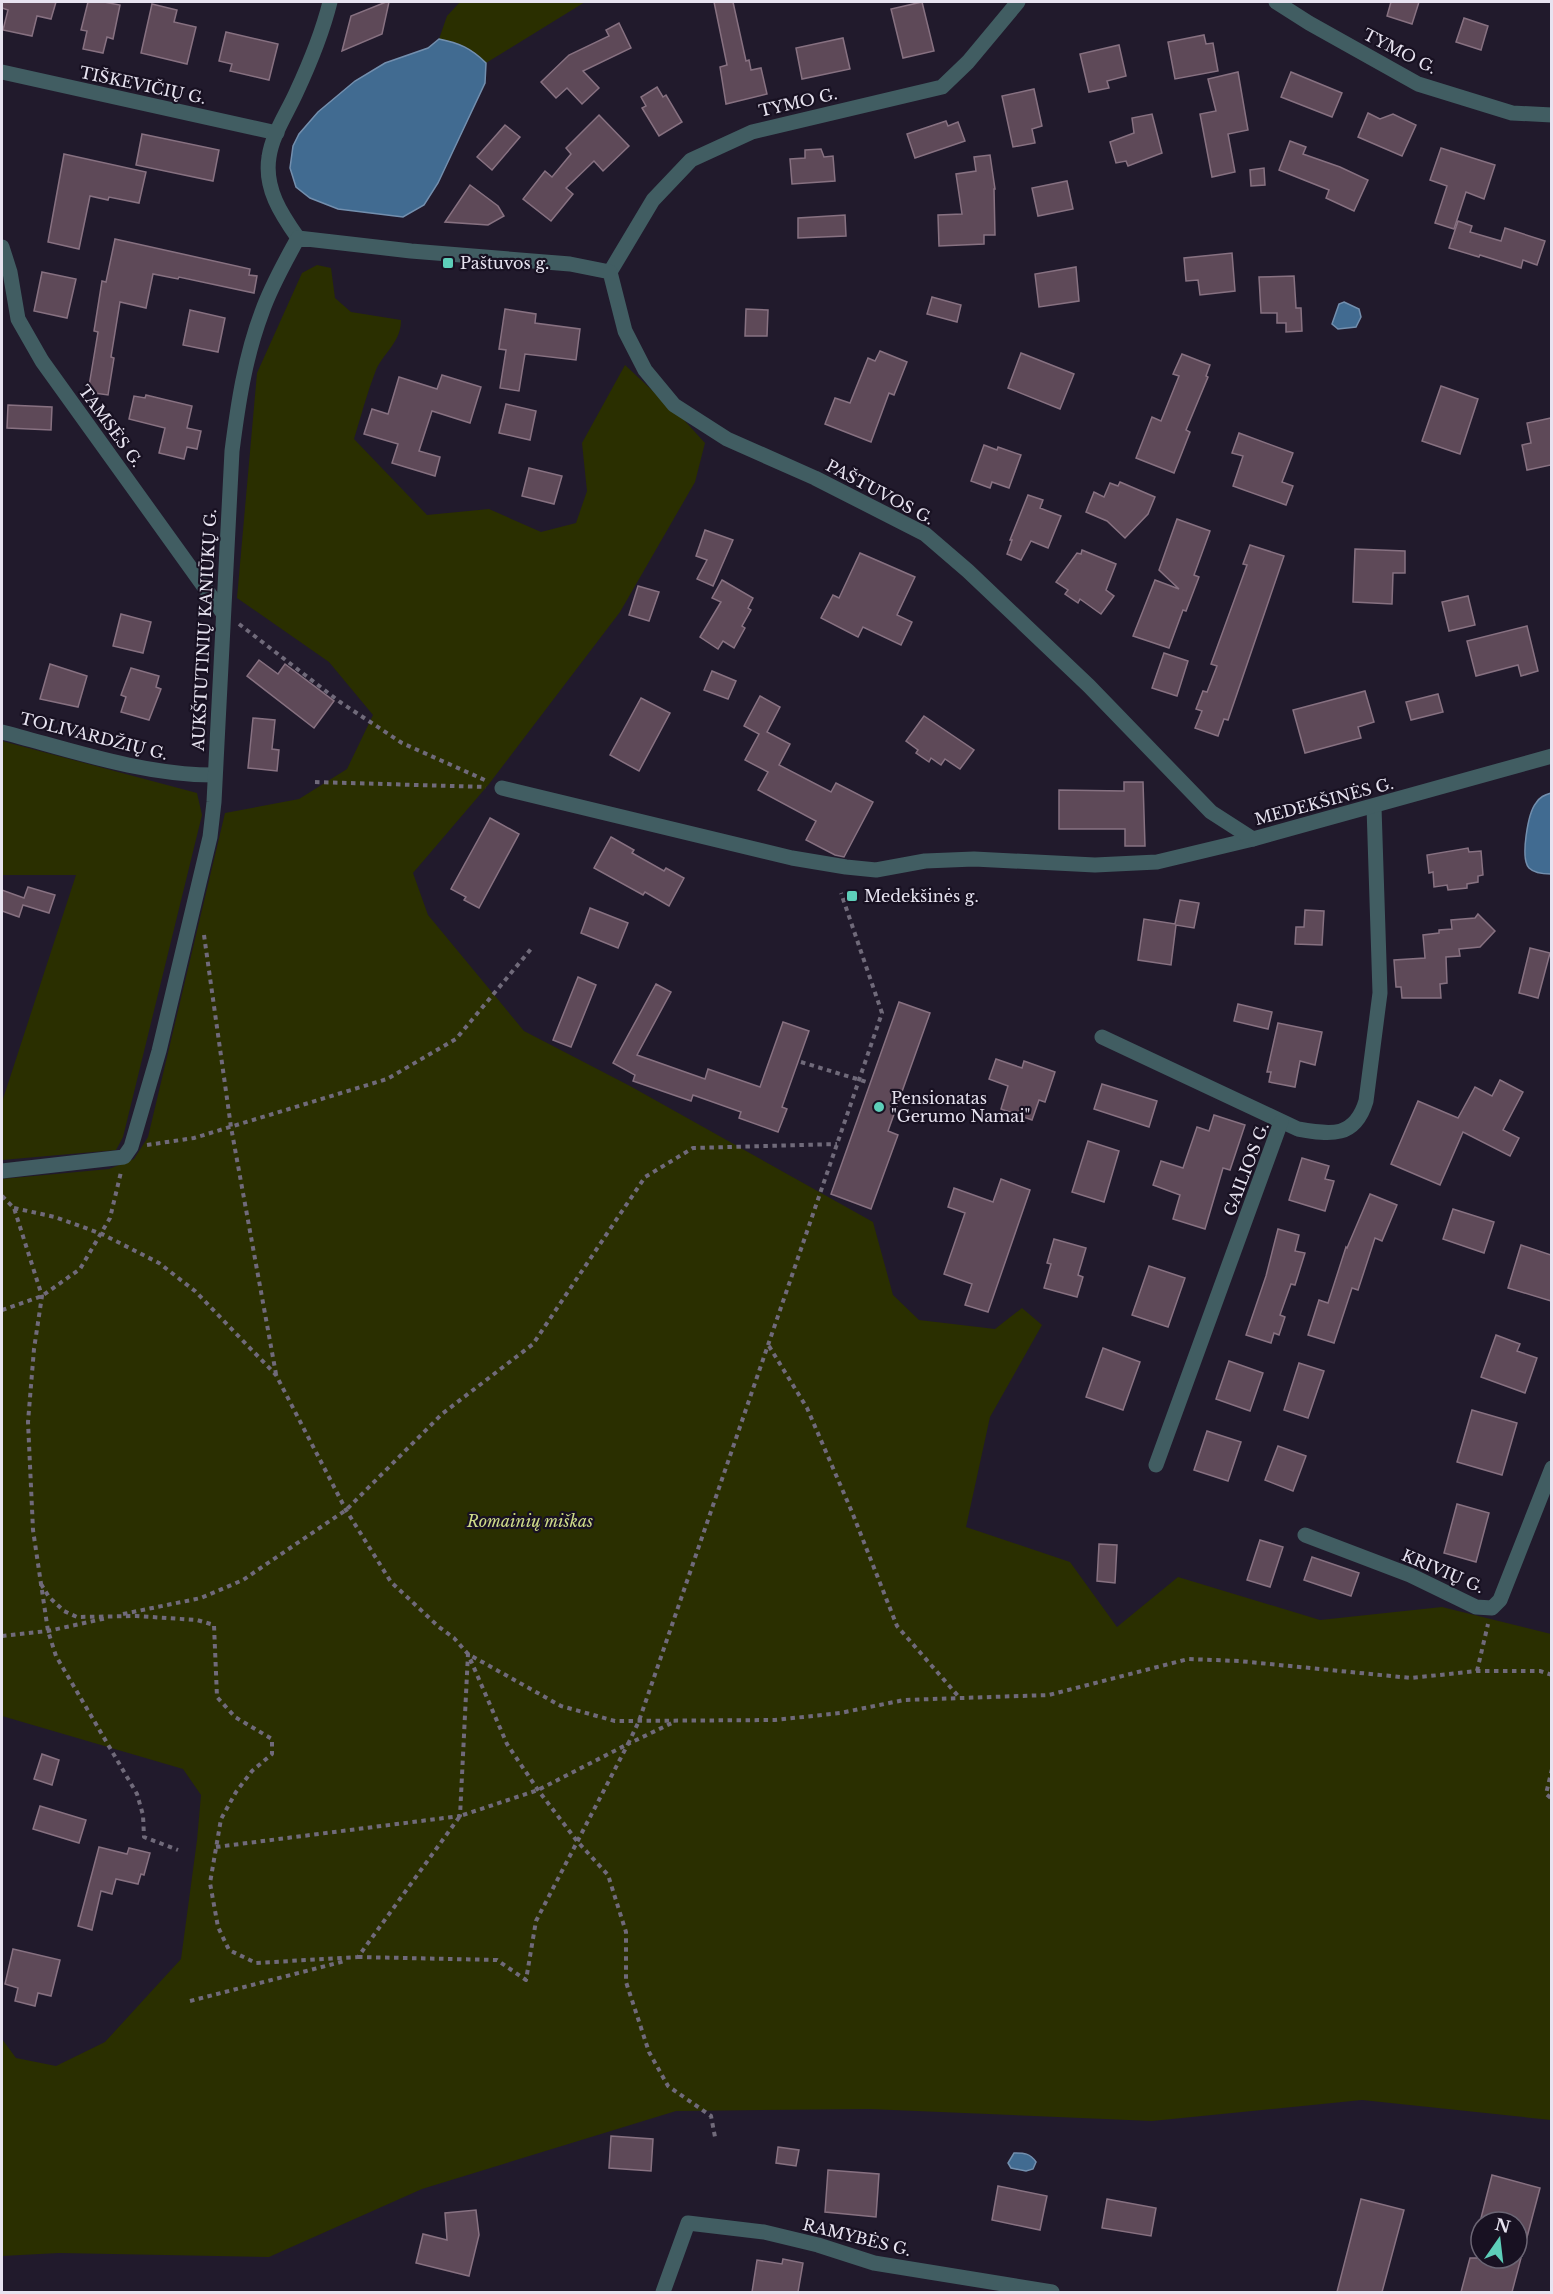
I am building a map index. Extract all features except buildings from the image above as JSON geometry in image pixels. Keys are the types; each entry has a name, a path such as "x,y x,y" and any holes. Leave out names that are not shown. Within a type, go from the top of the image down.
{"street":[{"path":"330,2 314,56 268,157 271,192 282,216 298,238 411,251 570,264 610,272"},
{"name":"TYMO G.","path":"610,272 653,200 691,160 752,132 942,87 968,62 1018,2"},
{"name":"TYMO G.","path":"1276,2 1418,84 1512,113 1551,115"},
{"name":"TIŠKEVIČIŲ G.","path":"2,72 277,133"},
{"name":"AUKŠTUTINIŲ KANIŪKŲ G.","path":"128,1152 159,1051 210,837 214,802 232,451 239,395 262,311 298,238"},
{"name":"TAMSĖS G.","path":"2,247 10,272 18,319 42,361 223,612"},
{"name":"PAŠTUVOS G.","path":"610,272 625,331 645,370 675,405 728,439 816,478 925,534 968,571 1089,686 1211,812 1253,839"},
{"name":"TOLIVARDŽIŲ G.","path":"2,732 150,770 185,775 214,775"},
{"name":"MEDEKŠINĖS G.","path":"502,788 792,858 846,867 876,870 925,861 974,859 1095,865 1157,862 1374,807 1551,756"},
{"name":"GAILIOS G.","path":"1156,1465 1281,1122 1298,1129 1333,1133 1348,1128 1362,1116 1380,993 1374,807"},
{"path":"1102,1037 1281,1122"},
{"path":"2,1171 128,1152"},
{"name":"KRIVIŲ G.","path":"1305,1535 1410,1575 1476,1607 1492,1608 1500,1600 1551,1468"},
{"name":"RAMYBĖS G.","path":"663,2292 688,2223 764,2232 818,2245 874,2263 1052,2292"}],"path":[{"path":"223,612 340,702 402,744 502,788"},
{"path":"315,782 502,788"},
{"path":"41,1584 49,1597 64,1611 77,1617 118,1615 198,1620 214,1625 217,1697 235,1717 272,1739 272,1754 252,1771 236,1792 221,1819 210,1883 218,1927 229,1950 256,1963 358,1957 497,1960 526,1980 536,1921 639,1721 882,1013 841,893"},
{"path":"203,926 231,1127 276,1375"},
{"path":"2,1310 42,1296 80,1269 110,1218 128,1152 194,1138 387,1079 456,1039 531,949"},
{"path":"801,1062 870,1083"},
{"path":"2,1636 48,1631 201,1598 243,1580 346,1510 442,1414 533,1344 645,1177 693,1148 837,1144"},
{"path":"2,1196 14,1208 42,1296 34,1349 28,1422 33,1530 48,1631 56,1656 137,1794 143,1815 144,1837 178,1850"},
{"path":"14,1208 55,1217 102,1234 159,1263 195,1291 276,1375 346,1510 391,1582 454,1638 468,1654 507,1744 577,1841 608,1875 626,1932 626,1982 649,2052 668,2086 711,2116 715,2137"},
{"path":"768,1346 807,1408 852,1512 897,1626 960,1698"},
{"path":"1477,1671 1492,1608"},
{"path":"468,1654 561,1706 615,1721 775,1720 840,1713 904,1700 1049,1695 1188,1659 1239,1661 1411,1678 1477,1671 1540,1671 1551,1675"},
{"path":"190,2001 358,1957 460,1816 468,1654"},
{"path":"216,1848 460,1816 538,1790 678,1721"},
{"path":"1551,1769 1546,1794 1551,1799"}],"green space":[{"path":"460,2 585,2 486,63 464,47 439,39 447,16"},
{"name":"Romainių miškas","path":"317,265 331,268 335,298 351,312 401,320 395,340 376,370 354,439 427,515 489,509 541,532 576,523 587,491 582,443 625,365 684,420 705,443 695,482 620,612 489,784 413,873 428,915 524,1031 630,1086 873,1222 893,1295 919,1320 995,1329 1022,1308 1042,1325 990,1417 966,1527 1070,1562 1117,1627 1178,1577 1320,1620 1442,1607 1551,1634 1551,2120 1362,2100 1152,2121 869,2109 676,2111 422,2189 269,2257 59,2253 2,2256 2,2039 16,2058 56,2066 105,2042 181,1959 201,1795 183,1769 2,1716 2,1179 109,1169 134,1159 148,1137 225,813 299,799 347,769 373,715 329,662 237,598 257,373 302,273"},
{"path":"2,741 197,793 202,815 123,1137 116,1150 2,1160 2,1102 76,875 2,875"}],"water":[{"path":"439,39 464,47 486,63 485,83 438,183 424,205 403,217 338,209 310,198 296,187 290,168 293,146 299,134 318,112 355,81 385,63 428,48"},
{"path":"1344,302 1359,309 1361,317 1356,327 1338,329 1332,324 1339,304"},
{"path":"1551,793 1551,874 1536,872 1529,868 1526,863 1525,846 1533,808 1544,795"},
{"path":"1014,2153 1029,2155 1036,2162 1033,2169 1026,2171 1011,2168 1008,2163"}],"place":[{"name":"Paštuvos g.","path":"448,263"},
{"name":"Medekšinės g.","path":"852,896"},
{"name":"Pensionatas \"Gerumo Namai\"","path":"879,1107"}]}
